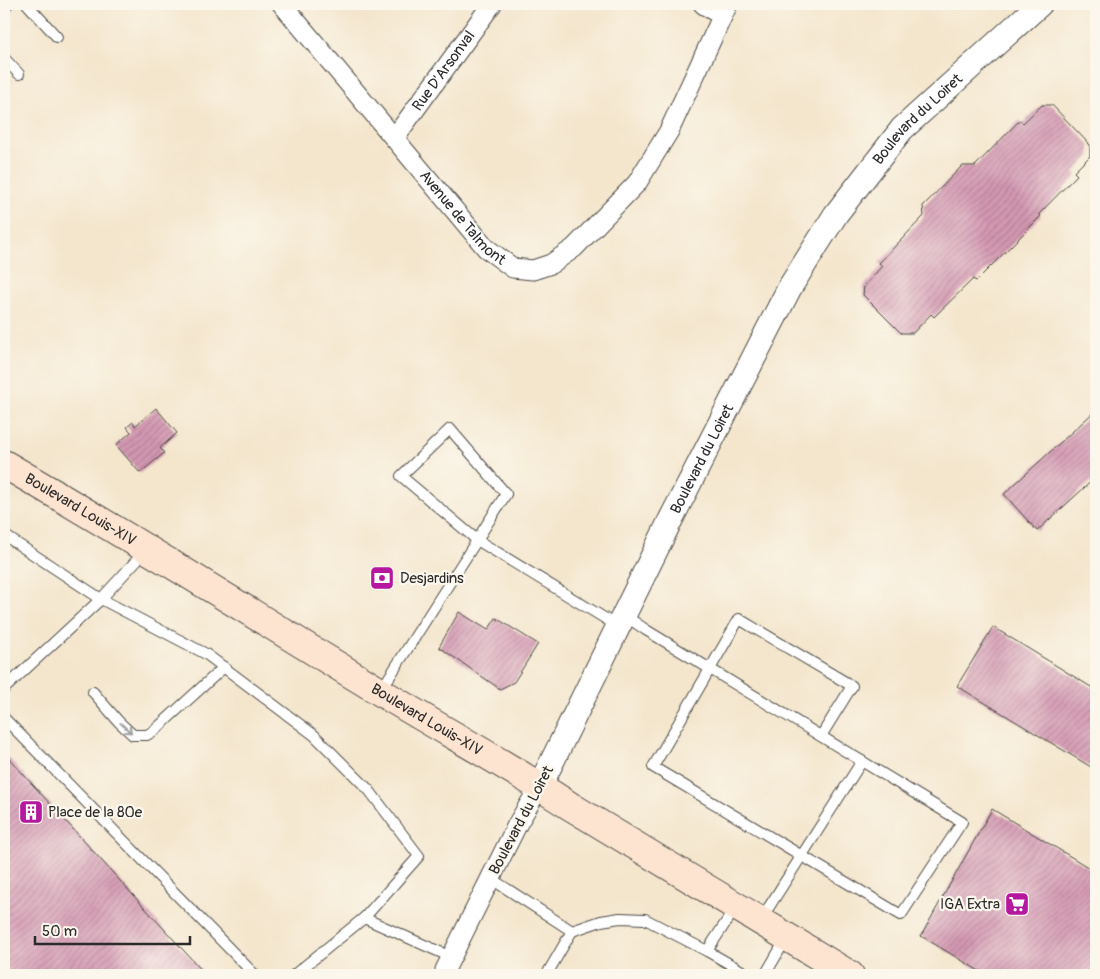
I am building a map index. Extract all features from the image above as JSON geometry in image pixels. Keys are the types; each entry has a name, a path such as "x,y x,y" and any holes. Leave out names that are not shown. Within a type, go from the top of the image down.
{"main road":[{"name":"Boulevard Louis-XIV","path":"4,464 147,549 379,692 540,786 850,975"}],"street":[{"name":"Avenue de Talmont","path":"282,4 486,248 513,268 533,270 551,264 574,248 637,183 669,131 725,10"},
{"name":"Rue D'Arsonval","path":"395,137 492,4"},
{"path":"703,4 725,10"},
{"name":"Boulevard du Loiret","path":"448,963 518,823 540,786 785,296 836,214 902,129 1040,4"}],"lane":[{"path":"4,7 8,4"},
{"path":"27,4 57,37"},
{"path":"4,58 19,74"},
{"path":"379,692 477,540 506,494 450,429 401,476 477,540 621,621 646,630 711,668 821,736 962,822 901,915 653,767 711,668 739,619 852,686 821,736"},
{"path":"4,535 101,599 206,654 314,735 369,790 419,856 364,918 294,975"},
{"path":"4,688 101,599 147,549"},
{"path":"93,692 133,735 147,735 155,730 224,667"},
{"path":"4,718 255,975"},
{"path":"760,921 800,855 862,761"},
{"path":"490,878 572,931"},
{"path":"707,951 737,906"},
{"path":"364,918 448,963"},
{"path":"550,975 547,974 572,931 602,921 620,918 646,919 749,975"},
{"path":"765,975 787,937"}],"building":[{"path":"1042,105 1052,105 1090,145 1090,156 1074,172 1077,175 1039,214 1041,216 976,281 973,279 934,317 931,314 913,333 901,333 863,295 864,286 882,266 879,263 924,216 923,206 962,166 975,166 1020,120 1023,123"},
{"path":"156,408 177,433 160,448 164,453 140,473 116,445 131,432 127,427 133,422 135,426"},
{"path":"1096,410 1096,477 1037,531 1004,494"},
{"path":"459,612 488,630 496,618 538,644 514,682 500,689 439,647"},
{"path":"993,627 1096,690 1096,770 957,686"},
{"name":"Place de la 80e","path":"4,753 206,975 7,975 4,971"},
{"name":"IGA Extra","path":"992,809 1096,872 1096,975 986,975 921,936"}],"place":[{"name":"Desjardins","path":"382,578"},
{"name":"Place de la 80e","path":"31,812"},
{"name":"IGA Extra","path":"1017,904"}]}
